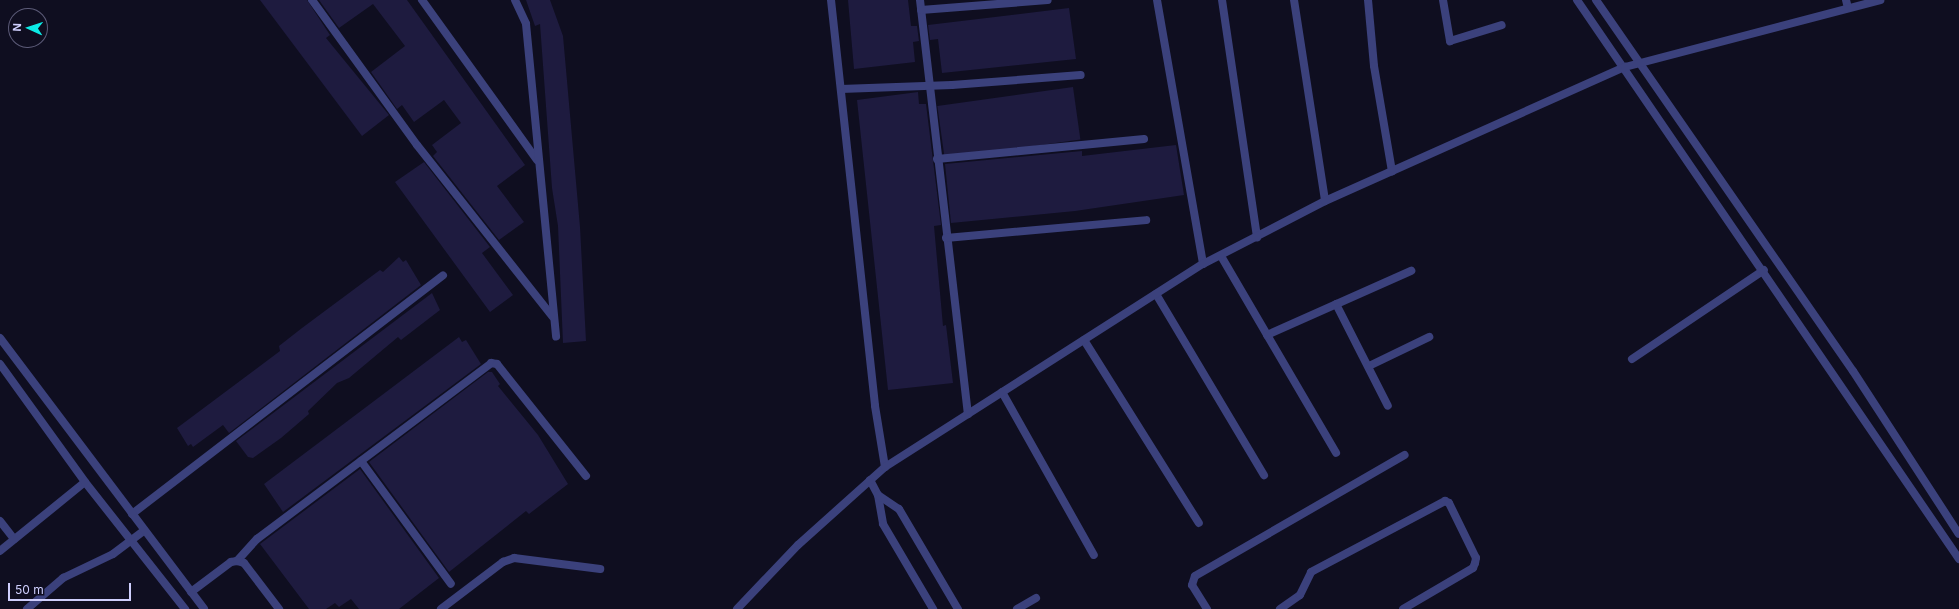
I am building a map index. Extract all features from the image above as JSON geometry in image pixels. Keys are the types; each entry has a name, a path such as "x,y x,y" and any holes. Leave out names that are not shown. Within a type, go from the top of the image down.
{"street":[{"path":"312,0 417,145 553,316"},
{"path":"422,0 537,160"},
{"path":"515,0 526,24 537,160 556,337"},
{"path":"831,0 885,467"},
{"path":"920,0 946,238 968,414"},
{"path":"921,10 1048,0"},
{"path":"1157,0 1203,264"},
{"path":"1222,0 1257,237"},
{"path":"1294,0 1325,201"},
{"path":"1368,0 1374,66 1392,171"},
{"path":"1443,0 1450,41 1502,25"},
{"path":"1577,0 1625,67 1764,270 1959,558"},
{"path":"1596,0 1641,62 1853,371 1959,534"},
{"path":"737,609 798,545 885,467 1203,264 1325,201 1625,67 1847,4 1880,0"},
{"path":"841,89 929,86 1081,75"},
{"path":"937,159 1144,140"},
{"path":"946,238 1146,220"},
{"path":"1221,256 1336,453"},
{"path":"1632,359 1764,270"},
{"path":"1267,336 1411,271"},
{"path":"132,514 443,275"},
{"path":"1156,294 1264,475"},
{"path":"1336,304 1369,366 1388,406"},
{"path":"1369,366 1429,337"},
{"path":"0,338 144,532 204,609"},
{"path":"1084,340 1199,523"},
{"path":"237,561 257,539 491,363 497,364 586,476"},
{"path":"0,364 85,482 185,609"},
{"path":"1002,392 1094,555"},
{"path":"1207,609 1192,585 1195,576 1405,455"},
{"path":"361,461 451,584"},
{"path":"870,480 878,496 883,524 933,609"},
{"path":"0,551 85,482"},
{"path":"878,496 899,509 958,609"},
{"path":"1280,609 1300,595 1311,572 1444,501 1449,503 1476,558 1473,568 1403,609"},
{"path":"0,521 14,539"},
{"path":"26,609 63,578 113,554 144,532"},
{"path":"441,609 503,562 514,558 600,569"},
{"path":"191,592 231,562 237,561 244,563 279,609"},
{"path":"1017,609 1036,598"}],"building":[{"path":"260,0 307,0 330,35 326,38 389,115 362,136"},
{"path":"319,0 407,0 525,165 497,186 524,222 499,240 433,156 437,152 432,145 461,123 444,100 414,122 402,105 397,109 371,72 405,46 373,4 339,28"},
{"path":"526,0 550,0 563,36 580,227 586,341 563,343 558,226 552,188 540,24 535,26"},
{"path":"848,0 908,0 911,26 917,26 919,41 913,42 915,62 854,69"},
{"path":"1069,8 1076,59 942,73 938,39 930,40 928,25"},
{"path":"1073,87 1080,139 945,159 937,106"},
{"path":"918,92 919,104 926,104 941,225 934,226 943,326 946,325 953,383 888,390 857,100"},
{"path":"1176,145 1184,195 1075,211 951,223 945,164 1082,151 1082,156"},
{"path":"424,162 490,247 482,253 513,295 490,312 395,182"},
{"path":"399,257 403,262 406,260 421,285 229,433 223,425 193,447 191,444 188,446 177,428 280,351 279,346 302,328 380,270 383,272"},
{"path":"432,293 440,310 401,340 398,337 349,378 337,383 308,411 309,414 281,438 253,458 248,457 236,441"},
{"path":"459,337 462,342 466,340 481,364 283,512 264,484"},
{"path":"488,372 492,372 500,384 498,386 538,435 568,484 529,514 526,511 449,572 369,462"},
{"path":"360,469 439,578 399,609 359,609 351,599 339,607 335,603 326,609 309,609 260,544"}]}
